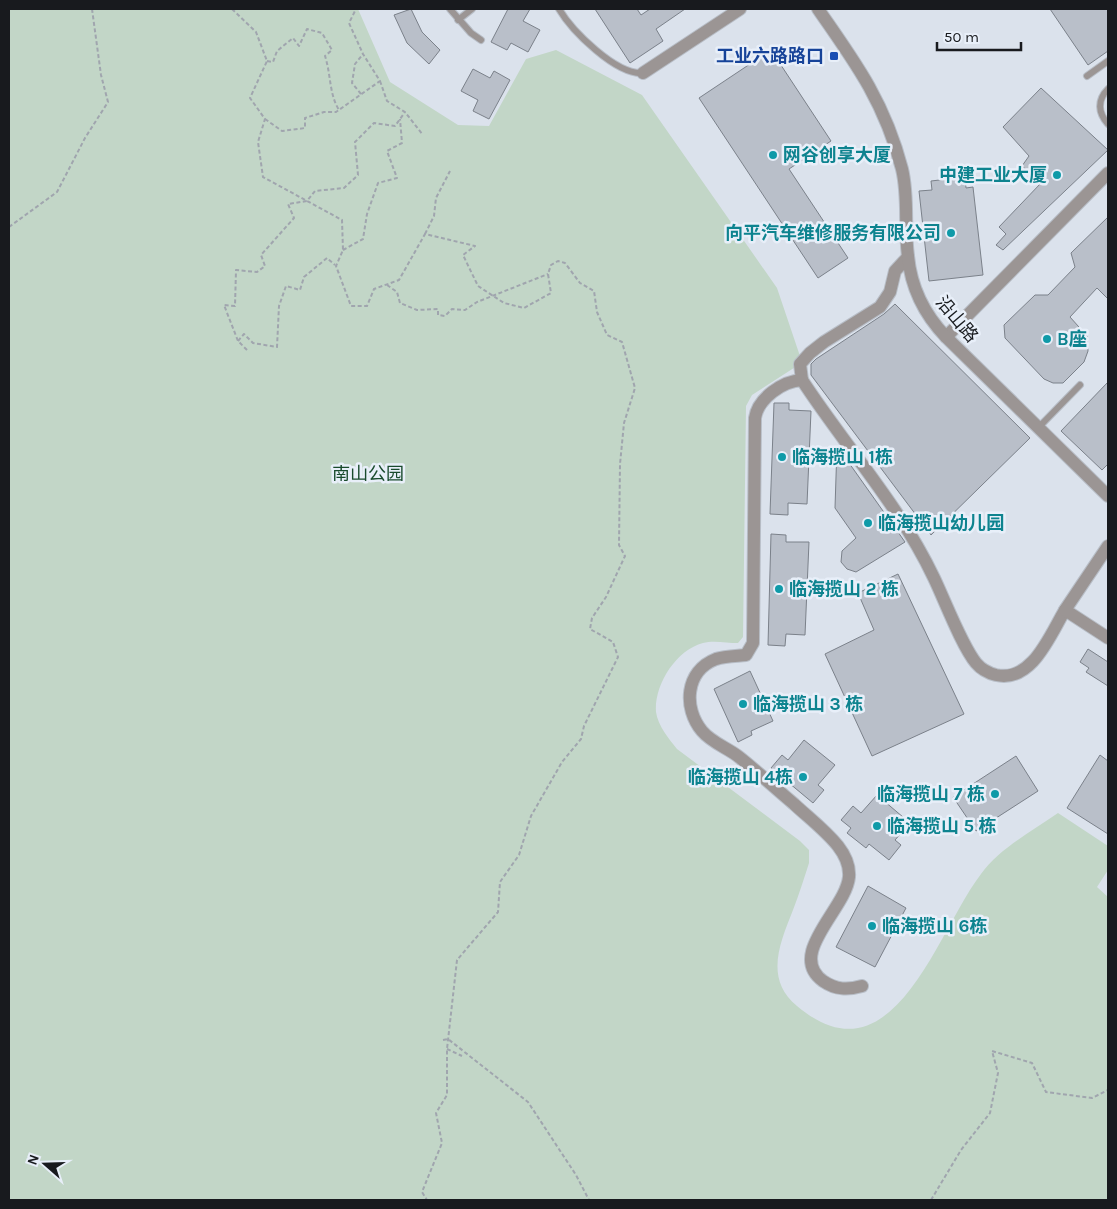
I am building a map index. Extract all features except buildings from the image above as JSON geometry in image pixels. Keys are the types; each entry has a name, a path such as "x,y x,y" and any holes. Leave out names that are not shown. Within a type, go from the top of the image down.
{"street":[{"path":"643,73 740,9"},
{"name":"沿山路","path":"818,9 865,76 886,119 902,172 906,200 908,257 922,307 946,337 1108,496"},
{"path":"946,337 1108,173"},
{"path":"908,257 895,272 887,300 880,307 810,353 800,364 802,380 915,540 977,664 985,671 1007,676 1019,672 1030,665 1108,546"},
{"path":"802,380 790,381 759,404 756,410 753,643 751,650 746,655 714,660 703,668 690,686 688,699 695,720 702,732 752,768 829,835 844,855 848,864 846,888 814,943 810,954 810,964 815,973 831,985 842,989 862,986"},
{"path":"1065,610 1108,638"}],"lane":[{"path":"450,9 458,20 481,40"},
{"path":"458,20 472,9"},
{"path":"559,9 579,34 620,68 633,73 643,73"},
{"path":"1087,76 1108,61"},
{"path":"1108,89 1100,100 1100,111 1108,124"},
{"path":"1038,428 1080,385"}],"path":[{"path":"9,227 57,192 85,138 108,102 100,75 92,9"},
{"path":"232,9 256,32 267,61 250,98 265,119 282,131 305,128 305,118 339,110 380,81"},
{"path":"356,9 349,23 363,54 380,81 387,101 405,112 423,135"},
{"path":"267,61 273,62 277,51 293,38 299,46 307,28 322,33 332,50 325,56 330,70 333,100 339,110"},
{"path":"361,94 352,82 355,64 363,54"},
{"path":"247,350 238,341 224,305 235,306 236,270 257,272 266,266 261,255 294,218 288,204 308,201 315,191 344,188 358,175 355,142 374,124 395,126 405,112"},
{"path":"265,119 258,142 263,177 342,220 343,250 336,266"},
{"path":"343,250 363,239 367,214 378,183 398,178 387,152 402,143 400,119"},
{"path":"238,341 244,334 253,343 277,347 279,306 286,286 300,290 304,277 327,258 336,266 351,306 367,306 374,288 398,280 434,216 436,198 450,171"},
{"path":"425,234 475,246 462,255 478,286 504,303 524,308 551,293 548,274 551,265 558,261 565,263 580,283 594,291 597,312 607,335 622,342 635,388 624,423 620,464 620,545 625,556 606,597 592,618 590,629 613,642 618,657 584,726 581,739 562,762 531,816 519,855 500,882 498,912 457,960 447,1049 447,1095 436,1113 442,1143 422,1192 427,1200"},
{"path":"386,284 389,289 397,292 400,302 417,310 438,309 438,315 445,316 452,309 465,310 493,295 548,274"},
{"path":"443,1040 448,1039 528,1102 576,1175 589,1200"},
{"path":"447,1049 462,1056"},
{"path":"931,1200 961,1150 990,1113 998,1073 992,1052 1032,1063 1046,1092 1092,1098 1108,1090"}],"green space":[{"name":"南山公园","path":"9,9 358,9 390,82 458,125 489,126 526,59 556,50 642,95 777,288 803,365 800,364 752,395 746,406 743,637 738,643 703,643 684,653 676,661 663,680 659,691 656,712 659,722 677,749 800,841 809,850 809,863 780,948 778,972 781,984 787,995 797,1006 831,1026 860,1028 886,1015 909,992 981,874 997,856 1058,813 1108,846 1108,870 1097,887 1108,897 1108,1200 9,1200"}],"place":[{"name":"工业六路路口","path":"834,56"},
{"name":"网谷创享大厦","path":"773,155"},
{"name":"中建工业大厦","path":"1057,175"},
{"name":"向平汽车维修服务有限公司","path":"951,233"},
{"name":"B座","path":"1047,339"},
{"name":"临海揽山 1栋","path":"782,457"},
{"name":"临海揽山幼儿园","path":"868,523"},
{"name":"临海揽山 2 栋","path":"779,589"},
{"name":"临海揽山 3 栋","path":"743,704"},
{"name":"临海揽山 4栋","path":"803,777"},
{"name":"临海揽山 7 栋","path":"995,794"},
{"name":"临海揽山 5 栋","path":"877,826"},
{"name":"临海揽山 6栋","path":"872,926"}]}
